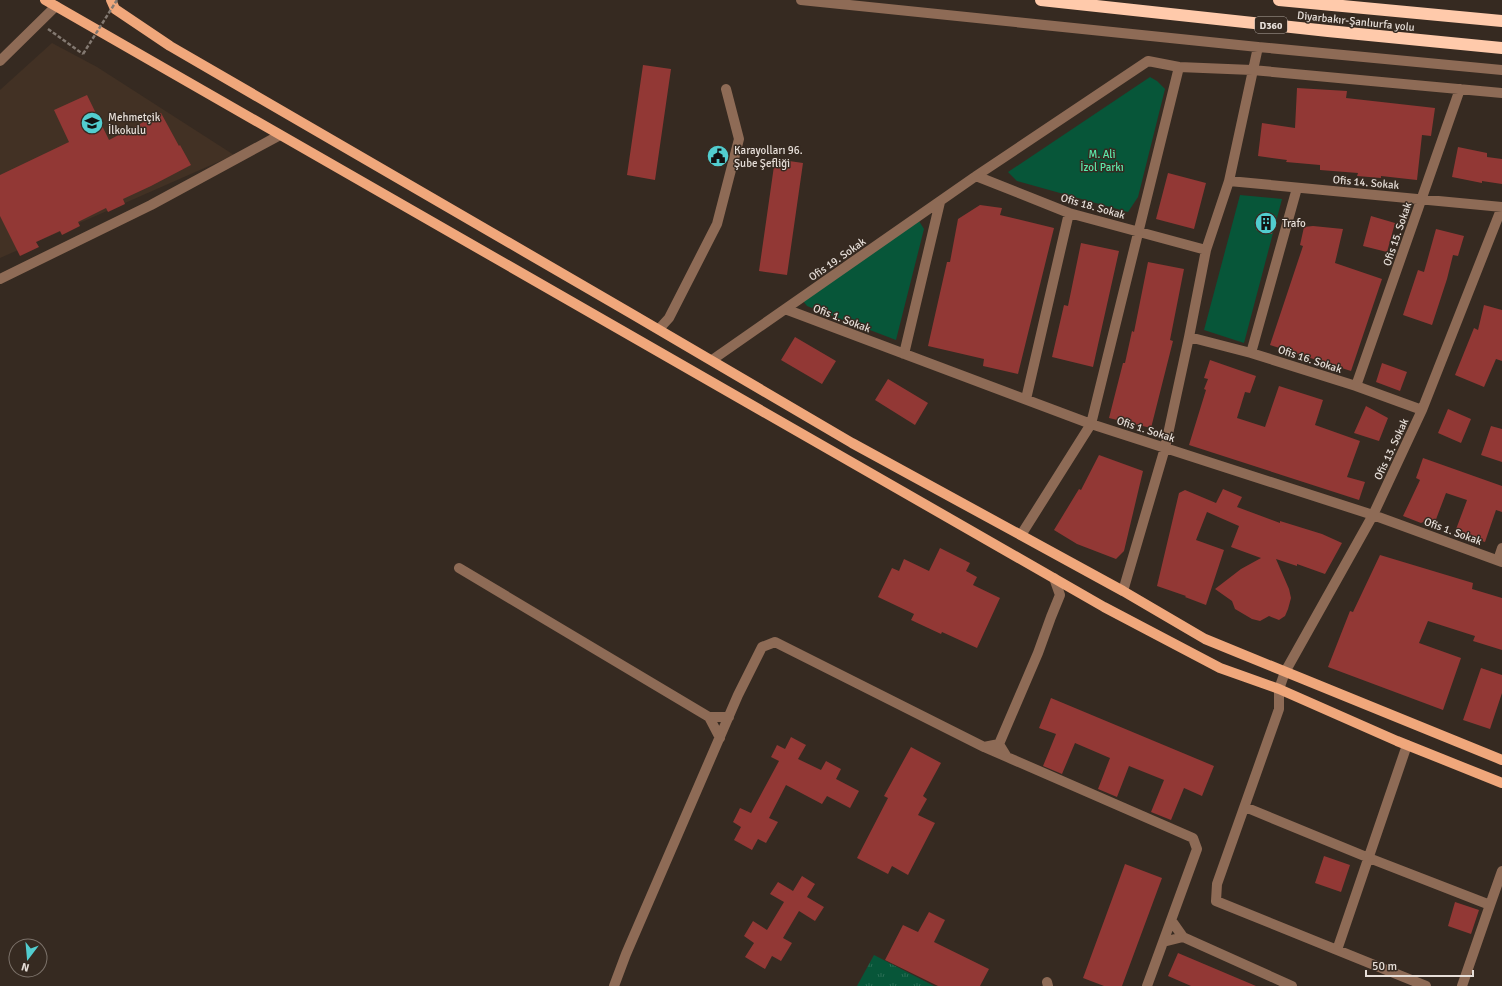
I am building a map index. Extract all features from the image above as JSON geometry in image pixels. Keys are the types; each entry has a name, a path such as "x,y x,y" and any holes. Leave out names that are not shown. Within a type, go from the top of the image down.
{"highway":[{"name":"Diyarbakır-Şanlıurfa yolu","path":"1041,0 1502,48"},
{"name":"Diyarbakır-Şanlıurfa yolu","path":"1279,0 1502,21"}],"main road":[{"path":"45,0 55,3 280,134 1104,607 1220,668 1279,689 1407,745 1502,783"},
{"path":"111,0 115,9 170,46 712,360 852,443 1123,591 1205,639 1502,760"}],"street":[{"path":"801,0 1258,47 1502,70"},
{"path":"0,61 39,22 55,3"},
{"path":"1123,591 1165,448 1206,250 1228,180 1258,47"},
{"name":"Ofis 19. Sokak","path":"712,360 976,176 1148,61 1179,67"},
{"path":"1021,535 1091,424 1179,67 1252,70 1502,93"},
{"name":"Ofis 15. Sokak","path":"1356,386 1460,89"},
{"path":"658,329 669,318 717,224 739,139 726,90"},
{"path":"0,279 151,205 280,134"},
{"name":"Ofis 18. Sokak","path":"976,176 1069,213 1206,250"},
{"name":"Ofis 14. Sokak","path":"1228,180 1502,207"},
{"path":"1250,353 1297,188"},
{"path":"904,354 940,202"},
{"name":"Ofis 13. Sokak","path":"1337,950 1216,901 1217,884 1279,709 1279,689 1285,672 1373,515 1422,410 1502,207"},
{"path":"1026,399 1069,213"},
{"name":"Ofis 1. Sokak","path":"785,309 1091,424 1373,515 1500,561"},
{"name":"Ofis 16. Sokak","path":"1189,337 1250,353 1356,386 1422,410"},
{"path":"1500,561 1502,548"},
{"path":"459,568 709,717 729,717"},
{"path":"999,744 1038,653 1060,595 1054,578"},
{"path":"614,986 626,954 729,717 762,647 775,642 984,747 1193,838 1198,849 1147,986"},
{"path":"709,717 720,738"},
{"path":"984,747 999,744"},
{"path":"999,744 1007,757"},
{"path":"1407,745 1337,950 1426,986"},
{"path":"1245,807 1369,858 1490,905"},
{"path":"1462,986 1502,871"},
{"path":"1171,920 1184,937 1292,986"},
{"path":"1163,942 1184,937"}],"path":[{"path":"39,22 83,54 117,0"}],"shaded area":[{"name":"Mehmetçik İlkokulu","path":"52,43 97,67 234,155 0,258 0,90"}],"green space":[{"name":"M. Ali İzol Parkı","path":"1150,77 1157,81 1165,89 1138,197 1128,212 1017,181 1008,172"},
{"path":"1240,195 1282,199 1244,343 1204,330"},
{"path":"919,221 924,229 896,340 807,306 803,301"},
{"path":"874,955 934,986 857,986"}],"building":[{"path":"643,65 671,69 655,180 627,175"},
{"path":"1297,88 1347,91 1346,98 1435,108 1431,136 1422,135 1417,180 1381,176 1381,178 1357,176 1358,173 1320,170 1320,165 1286,162 1287,160 1258,156 1262,123 1295,128"},
{"path":"87,95 109,140 161,113 191,165 123,199 125,204 108,212 106,208 78,222 80,226 62,235 60,231 36,242 39,247 20,256 0,216 0,175 69,142 54,110"},
{"path":"1458,147 1487,153 1487,157 1502,159 1502,184 1482,181 1482,183 1452,177"},
{"path":"775,159 803,163 787,275 759,271"},
{"path":"1168,173 1206,183 1194,229 1156,219"},
{"path":"980,205 1002,208 1000,215 1054,228 1018,374 983,366 984,359 928,346 947,262 950,262 958,219"},
{"name":"Trafo","path":"1260,213 1276,216 1272,234 1256,230"},
{"path":"1371,216 1395,223 1387,252 1363,246"},
{"path":"1313,226 1343,229 1335,263 1382,279 1351,371 1270,345 1303,246 1300,245 1304,227"},
{"path":"1436,229 1464,236 1458,256 1453,255 1432,325 1403,315 1418,270 1424,272"},
{"path":"1081,243 1119,251 1093,367 1052,357 1064,305 1068,306"},
{"path":"1148,262 1184,269 1170,340 1173,341 1151,428 1109,418 1123,363 1125,363 1132,331 1134,332"},
{"path":"1484,305 1502,310 1502,361 1496,359 1484,387 1455,375 1474,328 1478,330"},
{"path":"795,337 836,361 822,384 781,360"},
{"path":"1210,360 1256,376 1250,393 1245,392 1237,418 1265,427 1279,386 1323,400 1315,425 1360,441 1347,477 1365,482 1359,500 1189,445 1206,390 1204,389 1208,379 1204,378"},
{"path":"1382,363 1407,372 1400,391 1376,382"},
{"path":"888,379 928,403 915,425 875,400"},
{"path":"1366,406 1388,418 1379,441 1354,433"},
{"path":"1448,409 1471,419 1461,443 1438,433"},
{"path":"1491,426 1502,429 1502,462 1481,455"},
{"path":"1099,455 1143,471 1124,551 1116,559 1077,544 1054,530 1079,489 1081,490"},
{"path":"1423,458 1502,486 1502,512 1496,510 1485,542 1455,532 1467,500 1446,493 1435,522 1428,520 1421,523 1403,516 1420,480 1416,478"},
{"path":"1223,489 1242,497 1237,507 1280,523 1280,521 1322,534 1342,543 1325,574 1297,564 1297,566 1276,559 1289,589 1291,598 1285,616 1279,620 1269,616 1260,621 1252,619 1235,609 1232,601 1215,589 1241,569 1261,558 1231,547 1239,526 1207,512 1196,540 1224,550 1206,605 1157,586 1179,493 1185,490 1216,503"},
{"path":"940,548 970,563 966,571 977,577 973,585 1000,598 977,648 911,620 914,614 878,597 892,568 899,571 904,559 929,571"},
{"path":"1380,555 1473,583 1472,589 1502,598 1502,650 1473,641 1475,636 1428,621 1419,643 1461,658 1443,710 1328,667 1350,611 1353,612"},
{"path":"1481,668 1502,675 1502,693 1490,729 1463,720"},
{"path":"1051,698 1214,766 1202,796 1184,788 1171,820 1151,812 1164,780 1129,766 1117,797 1098,789 1110,758 1075,743 1062,774 1043,766 1056,734 1039,728"},
{"path":"791,737 806,745 798,759 821,770 826,761 841,769 836,779 859,791 850,808 827,796 822,804 786,785 769,818 778,822 766,843 758,839 752,850 734,840 741,827 733,822 740,808 751,813 779,761 771,757 777,745 785,749"},
{"path":"911,747 941,763 923,796 927,799 918,815 935,823 908,875 892,866 888,874 857,858 888,798 884,796"},
{"path":"1324,856 1350,865 1341,892 1315,883"},
{"path":"1125,864 1162,878 1122,986 1104,986 1083,978"},
{"path":"802,876 815,884 807,897 824,907 815,921 799,911 783,938 792,943 781,961 772,956 765,969 745,957 754,943 744,936 753,921 767,930 784,902 770,894 778,882 793,891"},
{"path":"1455,902 1479,910 1471,934 1448,926"},
{"path":"929,912 945,920 934,942 989,969 980,986 938,986 885,960 903,925 918,932"},
{"path":"1178,953 1256,986 1191,986 1168,976"}],"place":[{"name":"Mehmetçik İlkokulu","path":"92,123"},
{"name":"Karayolları 96. Şube Şefliği","path":"718,156"},
{"name":"Trafo","path":"1266,223"}]}
